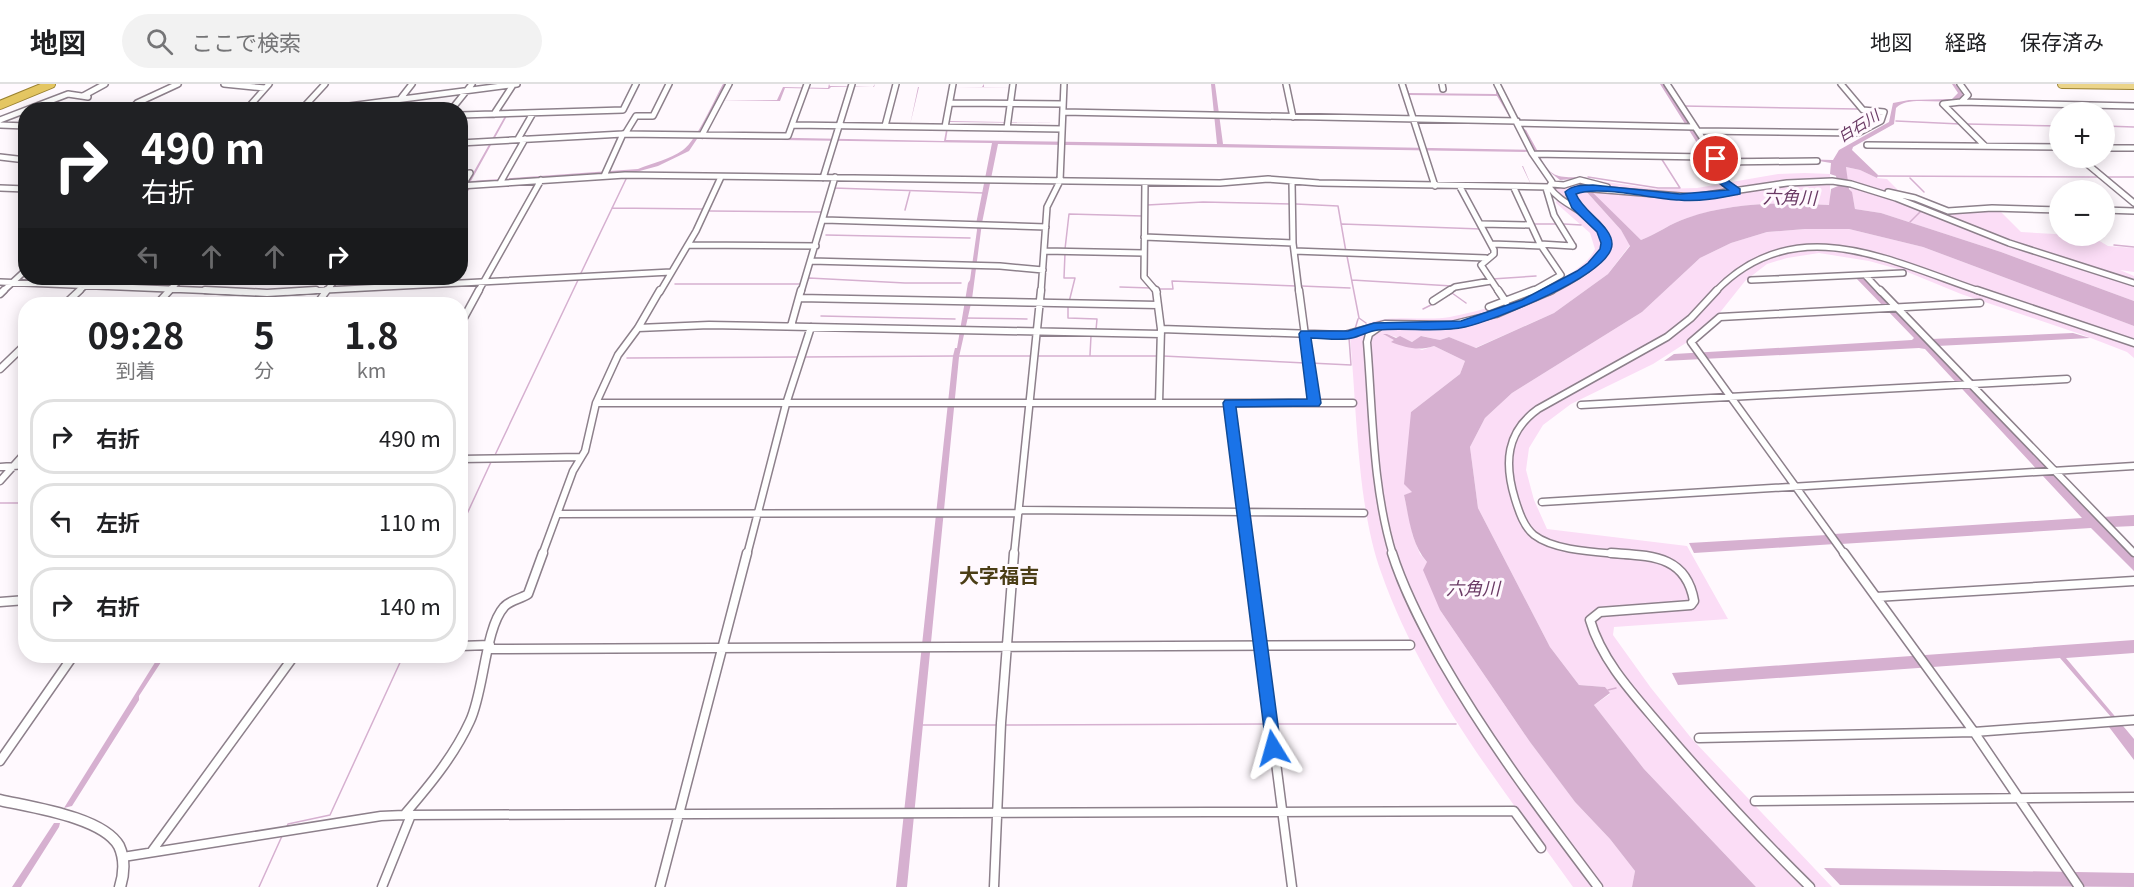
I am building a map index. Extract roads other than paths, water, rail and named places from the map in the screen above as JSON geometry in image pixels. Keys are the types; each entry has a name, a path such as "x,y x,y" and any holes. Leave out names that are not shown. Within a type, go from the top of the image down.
{"highway":[{"path":"0,105 51,84"}],"main road":[{"path":"41,88 58,84"},
{"path":"2062,84 2134,85"}],"street":[{"path":"47,102 68,94 85,96 105,84"},
{"path":"141,102 178,84"},
{"path":"224,84 264,87"},
{"path":"308,102 325,84"},
{"path":"403,98 412,84"},
{"path":"457,102 472,84"},
{"path":"377,102 511,84"},
{"path":"494,114 511,84"},
{"path":"468,115 623,110 636,84"},
{"path":"605,174 624,134 636,116 653,116 669,84"},
{"path":"699,135 729,84"},
{"path":"994,887 1001,725 1017,513 1038,330 1047,207 1060,181 1064,84"},
{"path":"1287,84 1293,117"},
{"path":"1402,84 1436,186"},
{"path":"1492,244 1573,246 1548,201 1550,178 1533,154 1497,84"},
{"path":"1667,84 1716,160 1724,183 1737,191"},
{"path":"1063,112 1414,119 1517,124 1686,126 1860,132 1881,121 1884,117 1883,111 1863,109 1841,84"},
{"path":"1960,84 1968,95 1961,102"},
{"path":"823,177 851,86"},
{"path":"885,126 896,86"},
{"path":"947,127 953,86"},
{"path":"1008,124 1013,86"},
{"path":"252,102 264,87"},
{"path":"468,142 624,134 788,136 806,87"},
{"path":"1985,146 1942,104 1961,102 2134,106"},
{"path":"952,103 1063,104"},
{"path":"0,120 18,113"},
{"path":"518,139 532,114"},
{"path":"792,125 947,127 1008,124 1062,129"},
{"path":"0,125 18,126"},
{"path":"501,181 525,139"},
{"path":"1868,145 2049,147"},
{"path":"2115,148 2134,148"},
{"path":"1528,159 1533,154 1705,158 1709,161 1815,159"},
{"path":"0,158 18,159"},
{"path":"2092,168 2134,203"},
{"path":"468,185 605,174 1220,183 1268,179 1292,182 1514,188 1549,187 1578,180 1633,192"},
{"path":"382,887 408,815 455,750 477,704 490,647 503,607 528,594 573,471 585,451 596,404 618,355 638,328 688,245 721,177"},
{"path":"791,326 835,177"},
{"path":"468,311 541,180"},
{"path":"1580,211 1569,194 1575,190 1593,188 1687,197 1787,183 1832,181 1900,194 1948,211 1992,208 2049,210"},
{"path":"1145,182 1144,277 1157,291 1161,331 1159,403"},
{"path":"1292,182 1293,243 1314,403"},
{"path":"1294,251 1484,258 1494,254 1492,244 1481,222 1460,187"},
{"path":"638,328 709,325 1349,335 1379,327 1470,323 1527,302 1575,277 1601,257 1607,243 1598,225 1580,211 1558,199 1549,187"},
{"path":"0,188 18,189"},
{"path":"1489,307 1529,293 1561,274 1541,245 1514,188"},
{"path":"1874,190 2009,243 2134,283"},
{"path":"2115,210 2134,211"},
{"path":"824,220 1046,227"},
{"path":"1481,222 1531,224"},
{"path":"1144,237 1293,243"},
{"path":"688,245 816,246"},
{"path":"1810,887 1752,829 1687,758 1630,687 1590,632 1590,620 1600,612 1691,605 1695,600 1694,595 1679,569 1668,560 1657,557 1568,547 1549,543 1534,535 1518,505 1508,468 1508,451 1515,433 1526,419 1544,405 1678,330 1693,319 1722,285 1745,266 1760,258 1791,249 1831,247 1890,259 2134,343"},
{"path":"1045,251 1144,253"},
{"path":"1484,258 1481,265 1506,302"},
{"path":"811,261 1043,270"},
{"path":"468,284 671,272"},
{"path":"1751,280 1903,273"},
{"path":"1865,275 1892,307 1932,343 1966,384 2049,471 2134,554"},
{"path":"0,294 18,277"},
{"path":"1433,301 1455,288 1490,280"},
{"path":"0,282 18,283"},
{"path":"63,285 267,293 452,285"},
{"path":"163,297 174,285"},
{"path":"322,297 331,285"},
{"path":"74,297 88,286"},
{"path":"800,298 1158,305"},
{"path":"1980,303 1720,316 1712,326 1691,342 1974,732 2076,882"},
{"path":"660,887 786,404 811,327"},
{"path":"1379,327 1368,334 1367,342 1381,497 1386,526 1399,572 1426,632 1469,706 1542,813 1598,887"},
{"path":"0,369 18,352"},
{"path":"1581,405 2067,379"},
{"path":"1229,403 1292,887"},
{"path":"596,404 1353,403"},
{"path":"468,459 581,457"},
{"path":"0,481 18,461"},
{"path":"0,467 18,465"},
{"path":"1542,502 2134,466"},
{"path":"558,514 1017,513 1022,510 1364,513"},
{"path":"1876,597 2134,581"},
{"path":"0,602 18,601"},
{"path":"468,646 1410,645"},
{"path":"0,761 68,663"},
{"path":"152,851 289,663"},
{"path":"1699,738 1974,732 2134,720"},
{"path":"1755,801 2134,797"},
{"path":"0,800 63,816 111,836 123,857 123,878 120,887"},
{"path":"123,857 408,815 1514,811 1541,848"}],"water":[{"name":"六角川","path":"723,84 727,84 719,100 777,100 783,87 828,88 829,84 830,86 873,87 831,87 829,89 785,88 780,101 718,100 697,136 944,141 955,87 949,121 1058,123 949,122 946,140 1217,144 1211,84 1215,84 1223,144 1533,150 1523,130 1516,128 1497,96 1407,95 1403,84 1406,84 1409,93 1496,94 1498,90 1518,127 1526,130 1537,150 1704,154 1660,84 1665,84 1717,157 1833,160 1839,150 1889,122 1893,103 1909,100 1952,99 1958,93 1952,84 1955,84 1963,94 1961,98 1945,101 1918,101 1902,104 1896,108 1894,124 1853,147 1852,150 1878,175 1877,178 1860,170 1846,167 1855,209 1881,213 2001,252 2134,301 2134,326 1923,247 1849,229 1767,232 1731,243 1700,258 1642,312 1512,393 1485,418 1470,447 1478,508 1550,647 1579,685 1605,687 1610,693 1594,705 1644,769 1756,887 1632,887 1635,871 1610,839 1575,802 1530,742 1440,610 1423,570 1427,562 1414,539 1404,495 1412,492 1404,484 1411,412 1460,374 1465,361 1434,346 1418,349 1397,344 1391,342 1394,340 1383,334 1396,338 1400,336 1412,342 1421,336 1440,340 1449,337 1476,348 1554,313 1608,274 1630,246 1621,230 1575,179 1560,180 1541,166 1534,152 998,144 982,223 972,299 959,357 907,887 896,887 953,356 957,348 970,280 976,224 992,143 697,139 689,151 658,166 636,172 470,188 468,191 468,182 505,116 468,117 626,111 507,116 471,181 638,169 683,150 699,129","holes":["1538,153 1831,163 1830,174 1836,176 1838,186 1831,189 1829,205 1775,204 1722,209 1681,220 1641,240 1579,179 1588,177 1557,176 1547,169"]},
{"path":"1865,276 1895,309 1931,339 2073,333 2090,338 1937,346 2016,435 2102,517 2134,515 2134,526 2112,527 2102,524 2134,557 2134,571 2091,528 1841,544 1838,540 1835,544 1694,553 1689,543 1827,535 1836,538 1834,534 2082,518 1925,349 1664,361 1674,354 1912,340 1914,338 1855,277"},
{"path":"2134,640 2134,653 2066,658 2134,739 2134,760 2109,727 2118,725 2060,658 1678,685 1672,673"},
{"path":"155,663 160,663 72,806 64,808"},
{"path":"54,823 60,823 59,827 21,887 12,887"},
{"path":"1824,868 2134,873 2134,887 1840,885"}],"waterway":[{"name":"白石川","path":"1683,106 1858,109"},
{"path":"1896,121 1960,124"},
{"path":"1967,124 2049,126"},
{"path":"2115,126 2134,127"},
{"path":"1588,177 1658,188 1680,188 1661,158"},
{"path":"1877,176 2100,177"},
{"path":"612,208 627,177"},
{"path":"2108,177 2134,177"},
{"path":"1910,178 1924,192"},
{"path":"833,188 984,193"},
{"path":"905,210 910,191"},
{"path":"1147,205 1203,202 1291,204"},
{"path":"1296,204 1338,206 1346,252"},
{"path":"581,273 612,208"},
{"path":"612,208 703,209"},
{"path":"710,211 822,212"},
{"path":"1910,222 1921,211"},
{"path":"1065,249 1069,214 1143,216"},
{"path":"1342,224 1481,229"},
{"path":"1534,224 1556,224"},
{"path":"1564,224 1581,225"},
{"path":"826,235 970,238"},
{"path":"2115,245 2134,247"},
{"path":"1065,253 1064,278 1075,278 1069,302"},
{"path":"1347,256 1359,318 1366,323"},
{"path":"1480,269 1486,277"},
{"path":"1492,279 1536,276"},
{"path":"495,455 579,278"},
{"path":"805,284 809,278 905,283 961,283"},
{"path":"1352,280 1452,286"},
{"path":"1159,289 1173,289 1172,281 1296,286"},
{"path":"675,284 800,284"},
{"path":"6,293 13,286"},
{"path":"1301,286 1350,288"},
{"path":"1120,287 1151,288"},
{"path":"1445,297 1452,293"},
{"path":"1452,293 1466,303"},
{"path":"1423,309 1433,304"},
{"path":"1068,307 1068,318 1097,319 1096,330"},
{"path":"821,316 955,319"},
{"path":"965,318 1027,319"},
{"path":"1355,329 1358,319"},
{"path":"1090,355 1091,336"},
{"path":"1310,363 1351,365 1349,338"},
{"path":"803,357 954,356"},
{"path":"959,356 1032,356"},
{"path":"1037,356 1158,356"},
{"path":"1163,356 1305,363"},
{"path":"627,358 798,357"},
{"path":"468,512 491,462"},
{"path":"0,503 18,503"},
{"path":"286,829 288,824 330,815 400,663"},
{"path":"1608,690 1616,688"},
{"path":"1004,725 1266,724"},
{"path":"1274,724 1456,724"},
{"path":"923,725 996,725"},
{"path":"259,887 282,836"}],"district":[{"name":"大字福吉","path":"999,574"}]}
